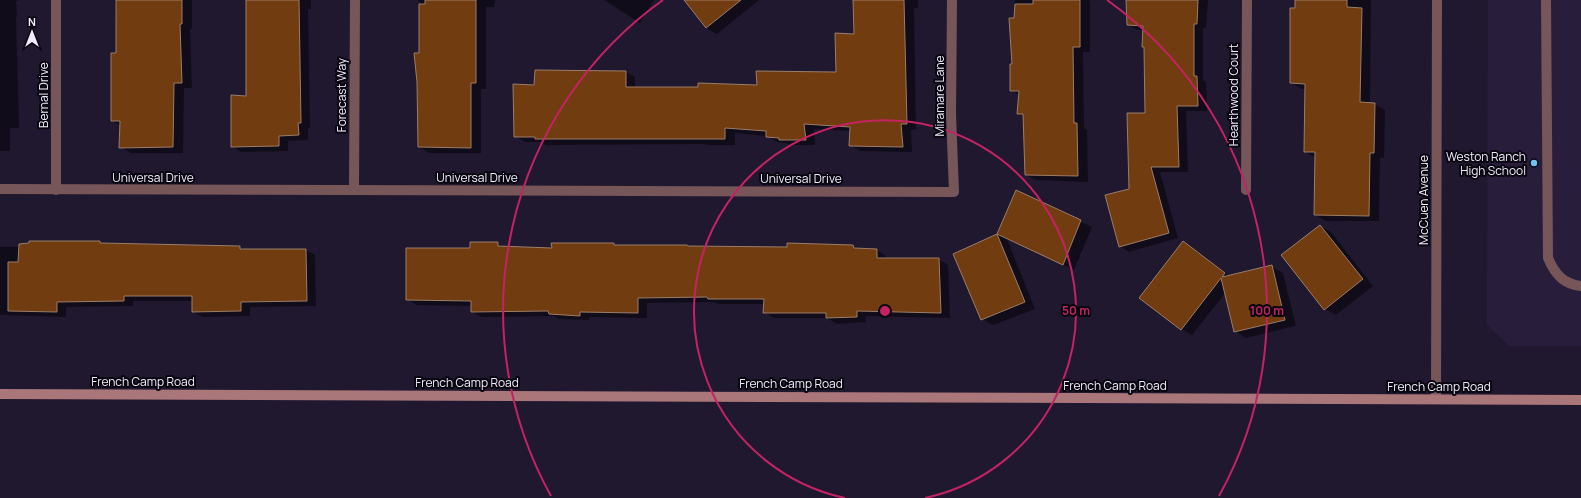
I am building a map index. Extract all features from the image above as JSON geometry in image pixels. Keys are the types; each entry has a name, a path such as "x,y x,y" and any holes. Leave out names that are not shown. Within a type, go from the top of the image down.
{"street":[{"name":"Bernal Drive","path":"56,0 56,190"},
{"name":"Forecast Way","path":"354,190 355,0"},
{"name":"Miramare Lane","path":"952,0 951,114 954,192"},
{"name":"Hearthwood Court","path":"1246,0 1246,190"},
{"name":"McCuen Avenue","path":"1436,400 1437,0"},
{"path":"1546,0 1548,258 1557,275 1564,281 1573,285 1581,286"},
{"name":"Universal Drive","path":"0,189 954,192"},
{"name":"French Camp Road","path":"0,394 1581,400"}],"shaded area":[{"name":"Weston Ranch High School","path":"1488,0 1581,0 1581,346 1509,346 1487,325"}],"building":[{"path":"116,0 182,0 182,24 180,24 182,83 174,83 173,147 119,148 120,121 111,121 111,53 116,53"},
{"path":"246,0 299,0 301,123 298,123 299,135 279,136 279,146 231,147 231,95 246,96"},
{"path":"425,0 476,0 476,83 471,83 471,148 418,147 417,82 414,53 419,53 419,4 425,4"},
{"path":"684,0 741,0 706,28"},
{"path":"853,0 904,0 907,124 901,124 903,147 849,146 850,127 804,124 806,140 779,140 779,138 766,137 766,131 725,128 725,139 535,139 535,137 514,137 513,84 534,85 535,70 626,71 626,87 698,87 698,83 757,85 756,71 836,72 835,33 854,34"},
{"path":"1033,0 1080,0 1080,47 1073,47 1074,123 1077,123 1078,176 1025,175 1023,114 1017,114 1019,91 1010,91 1010,64 1012,64 1009,18 1014,18 1015,4 1033,4"},
{"path":"1126,0 1198,0 1197,24 1194,24 1194,76 1197,76 1198,106 1177,106 1179,167 1151,167 1169,233 1119,247 1105,195 1129,189 1127,113 1145,113 1144,47 1142,47 1143,26 1127,25"},
{"path":"1295,0 1347,0 1347,7 1362,8 1360,102 1375,103 1374,153 1370,153 1369,216 1314,215 1315,152 1304,152 1305,84 1290,83 1290,8 1295,8"},
{"path":"1016,190 1081,220 1063,265 997,234"},
{"path":"1320,225 1363,279 1324,310 1281,255"},
{"path":"997,234 1025,302 981,320 953,254"},
{"path":"29,241 100,241 100,243 240,246 240,249 306,249 307,301 241,302 241,311 192,312 192,296 124,296 124,301 57,302 57,312 8,311 8,262 18,262 19,244 29,243"},
{"path":"1183,241 1225,273 1222,277 1272,265 1285,320 1234,332 1221,278 1181,330 1139,298"},
{"path":"470,242 498,242 498,246 552,248 551,243 787,247 787,243 853,245 854,248 877,249 877,258 939,258 941,313 857,311 857,317 826,318 826,313 763,313 764,299 708,299 707,297 638,298 638,313 580,312 580,316 549,314 548,311 471,312 471,301 406,300 406,248 470,248"}],"place":[{"name":"Weston Ranch High School","path":"1534,163"}]}
